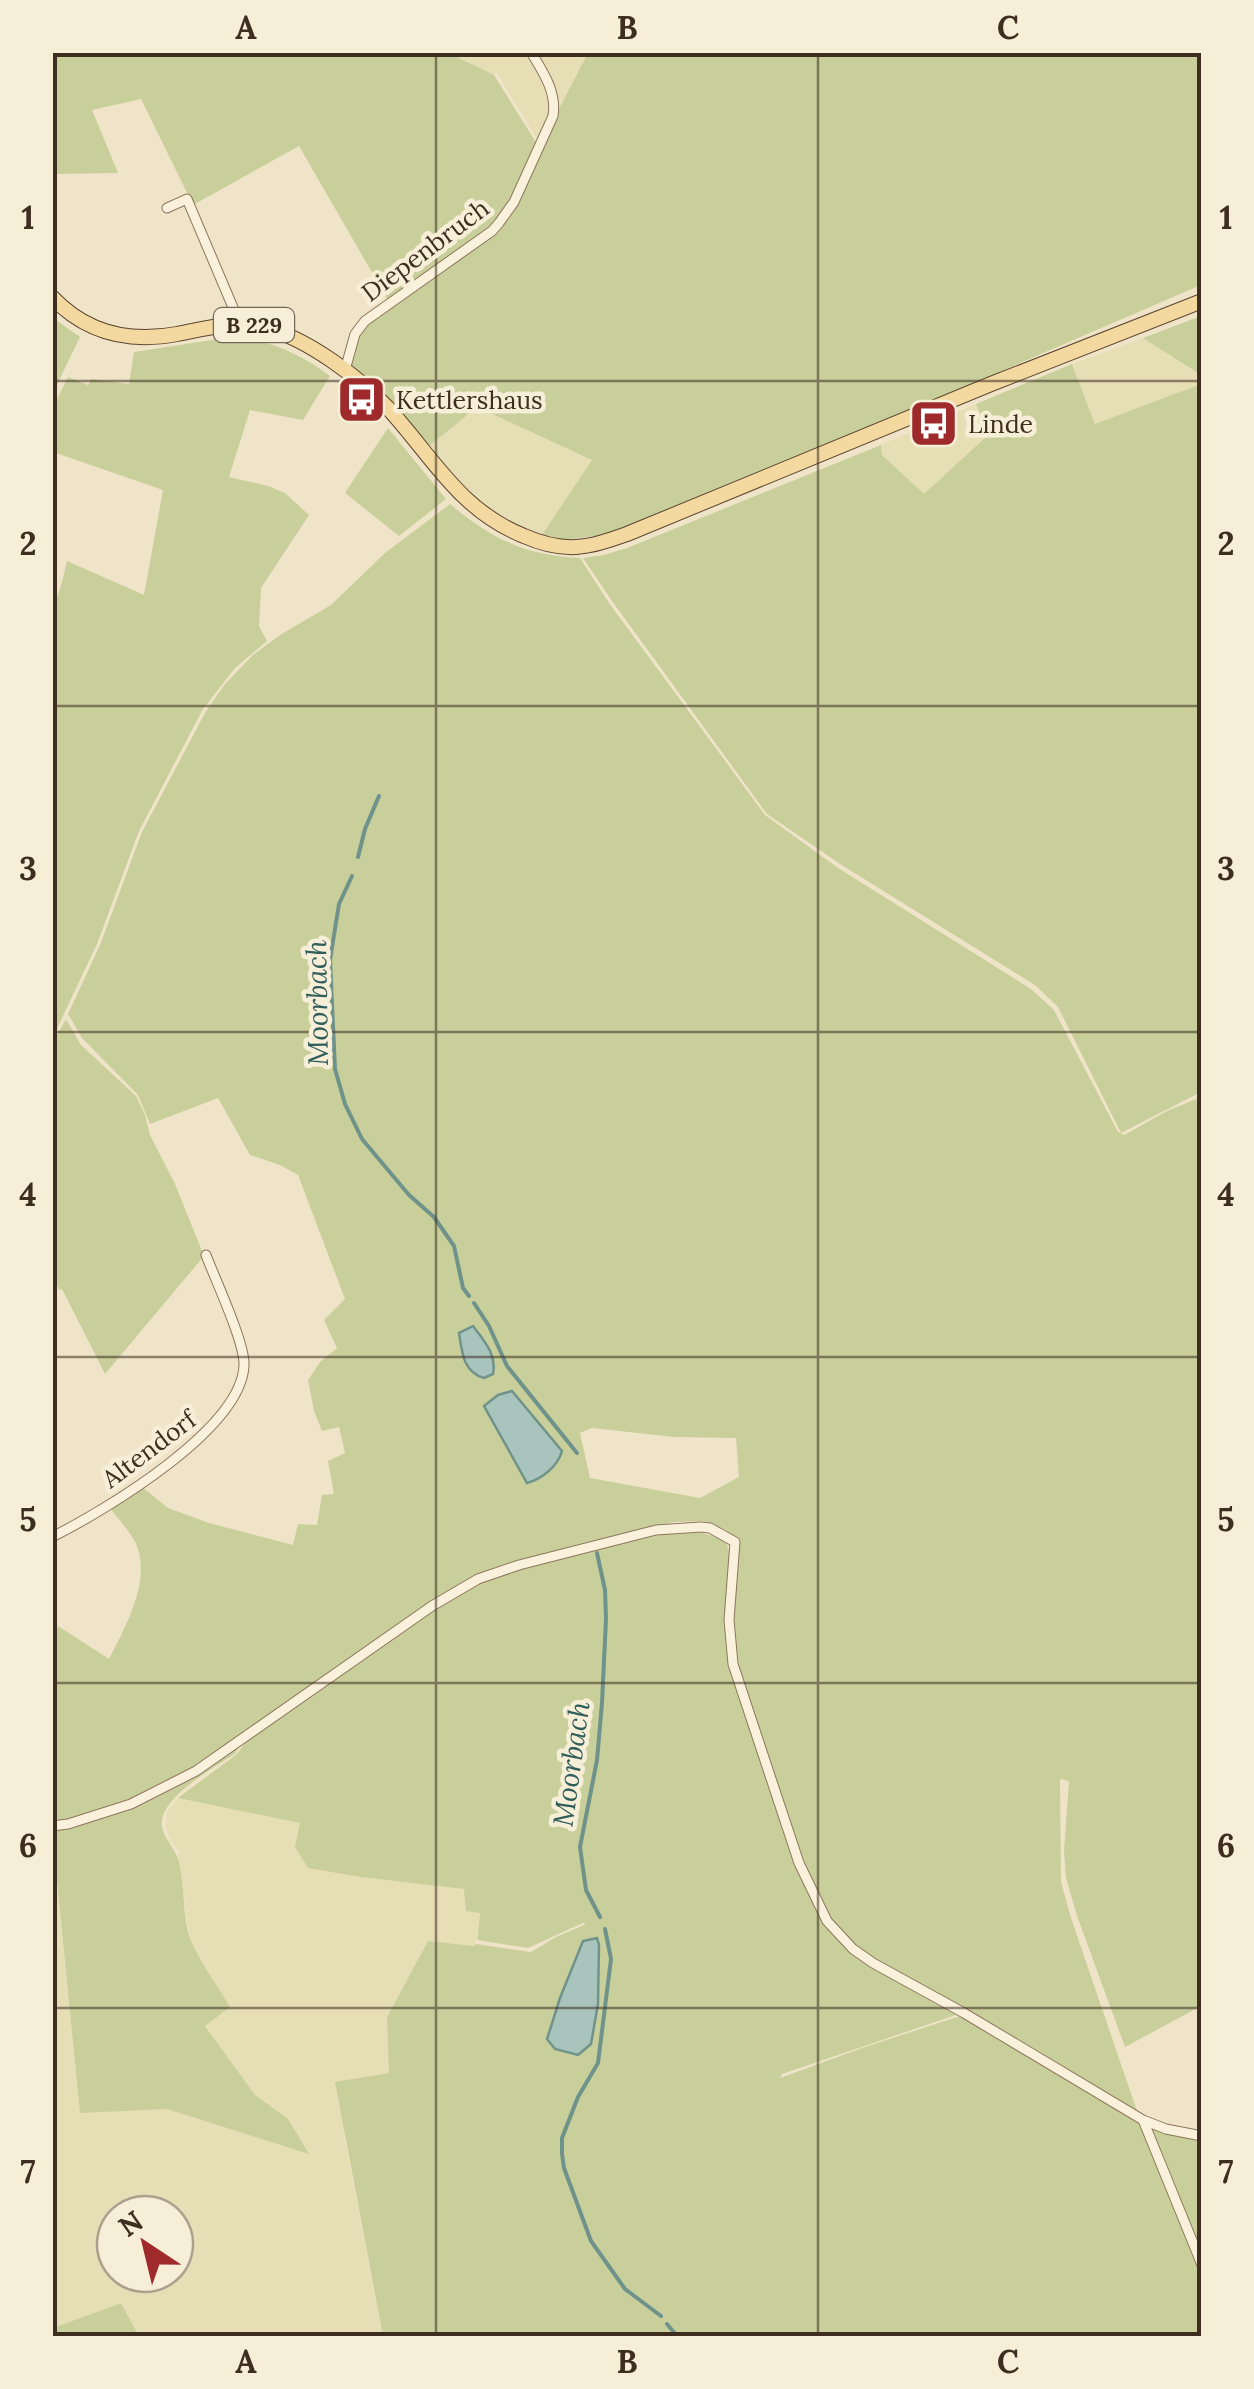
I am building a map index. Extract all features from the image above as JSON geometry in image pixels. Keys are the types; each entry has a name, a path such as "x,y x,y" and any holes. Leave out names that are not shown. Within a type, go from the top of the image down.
{"main road":[{"name":"B 229","path":"52,296 88,325 124,337 158,337 240,324 277,331 345,370 387,408 458,493 484,515 515,533 546,544 574,547 627,534 696,507 1202,301"}],"street":[{"name":"Diepenbruch","path":"345,370 358,328 492,231 514,202 554,104 549,84 531,52"},
{"path":"167,208 187,199 240,324"},
{"name":"Altendorf","path":"52,1537 144,1480 210,1429 226,1410 244,1366 241,1347 206,1255"},
{"path":"52,1826 131,1804 196,1771 478,1578 656,1530 710,1528 735,1542 729,1620 733,1664 799,1863 827,1922 853,1949 873,1962 1143,2120 1202,2136"},
{"path":"1143,2120 1202,2265"}],"shaded area":[{"path":"449,53 588,53 540,144 497,73"},
{"path":"1143,338 1201,375 1201,384 1095,424 1072,364"},
{"path":"976,404 989,433 924,495 882,455 881,445"},
{"path":"477,407 592,460 541,536 520,529 472,499 428,447"},
{"path":"178,1798 301,1823 361,1877 464,1889 480,1912 475,1946 427,1942 387,2017 390,2073 344,2136 383,2336 139,2336 121,2303 53,2328 52,1838 80,2112 167,2109 307,2153 288,2119 255,2095 205,2026 180,1852 166,1828 167,1812"}],"green space":[{"path":"52,53 449,53 494,75 537,144 491,229 389,302 299,146 193,205 141,99 92,110 118,173 53,174"},
{"path":"588,53 1201,53 1201,285 696,503 604,535 562,540 541,536 592,460 477,407 428,447 347,368 360,328 494,233"},
{"path":"1201,316 1201,375 1143,338"},
{"path":"53,318 80,337 53,393"},
{"path":"231,337 283,349 330,376 303,420 250,410 229,477 285,493 309,515 261,588 259,626 267,641 235,668 203,709 139,831 97,944 53,1037 53,610 67,561 144,595 163,490 53,452 53,407 68,377 88,385 91,379 129,384 134,352"},
{"path":"1072,364 1095,424 1201,384 1201,1092 1121,1133 1058,1007 1035,985 767,814 583,558 627,548 881,445 882,455 924,494 989,434 976,404"},
{"path":"388,428 446,499 399,536 345,493"},
{"path":"450,504 510,543 542,553 580,558 765,815 838,868 1031,989 1054,1010 1118,1132 1124,1135 1201,1097 1201,2006 1125,2047 1066,1878 1069,1781 1060,1779 1061,1882 1137,2111 865,1954 833,1926 800,1863 736,1664 732,1620 736,1540 726,1530 704,1521 674,1522 583,1543 477,1575 193,1770 131,1802 53,1824 53,1637 58,1626 109,1659 130,1616 139,1585 141,1569 134,1540 110,1508 141,1486 168,1508 293,1545 298,1524 317,1525 322,1495 334,1494 328,1461 345,1453 339,1427 322,1431 308,1380 321,1361 337,1348 324,1320 345,1299 298,1175 250,1155 218,1098 150,1124 138,1095 82,1038 68,1014 100,945 142,832 206,711 253,655 331,605 385,553","holes":["485,1406 561,1451 527,1482","592,1428 674,1437 736,1438 739,1477 700,1498 590,1478 580,1433"]},
{"path":"66,1019 81,1045 136,1096 204,1256 105,1374 53,1275 52,1044"},
{"path":"675,1532 702,1533 727,1544 730,1558 725,1633 729,1660 827,1927 869,1966 956,2015 782,2074 780,2078 960,2016 1141,2123 1201,2274 1201,2336 383,2336 335,2082 389,2073 387,2017 428,1941 531,1952 585,1922 528,1948 477,1940 480,1913 466,1911 464,1889 308,1868 295,1847 300,1823 178,1798 237,1754 250,1736 434,1608 481,1581 598,1547"},
{"path":"240,1744 236,1753 169,1804 162,1827 179,1862 191,1941 230,2007 205,2026 255,2095 288,2119 309,2154 167,2109 80,2113 52,1831 132,1806"},
{"path":"1148,2125 1201,2138 1201,2238 1195,2241"},
{"path":"121,2303 139,2336 53,2336 53,2328"}],"water":[{"path":"473,1326 493,1360 493,1374 484,1378 468,1366 461,1347 459,1333"},
{"path":"512,1391 562,1451 549,1471 527,1483 484,1406 498,1395"},
{"path":"597,1938 598,2004 591,2044 578,2055 555,2049 547,2039 560,1998 583,1941"}],"waterway":[{"name":"Moorbach","path":"358,857 379,796"},
{"name":"Moorbach","path":"352,876 339,904 330,960 335,1069 345,1104 362,1139 409,1195 434,1217 454,1246 463,1288 469,1296"},
{"name":"Moorbach","path":"474,1303 507,1366 577,1453"},
{"name":"Moorbach","path":"597,1553 606,1619 602,1703 597,1760 580,1847 586,1890 600,1917"},
{"name":"Moorbach","path":"605,1929 611,1959 598,2063 578,2097 562,2138 564,2168 591,2241 625,2289 661,2316"},
{"name":"Moorbach","path":"667,2324 677,2336"}],"place":[{"name":"Kettlershaus","path":"361,400"},
{"name":"Linde","path":"933,424"}]}
